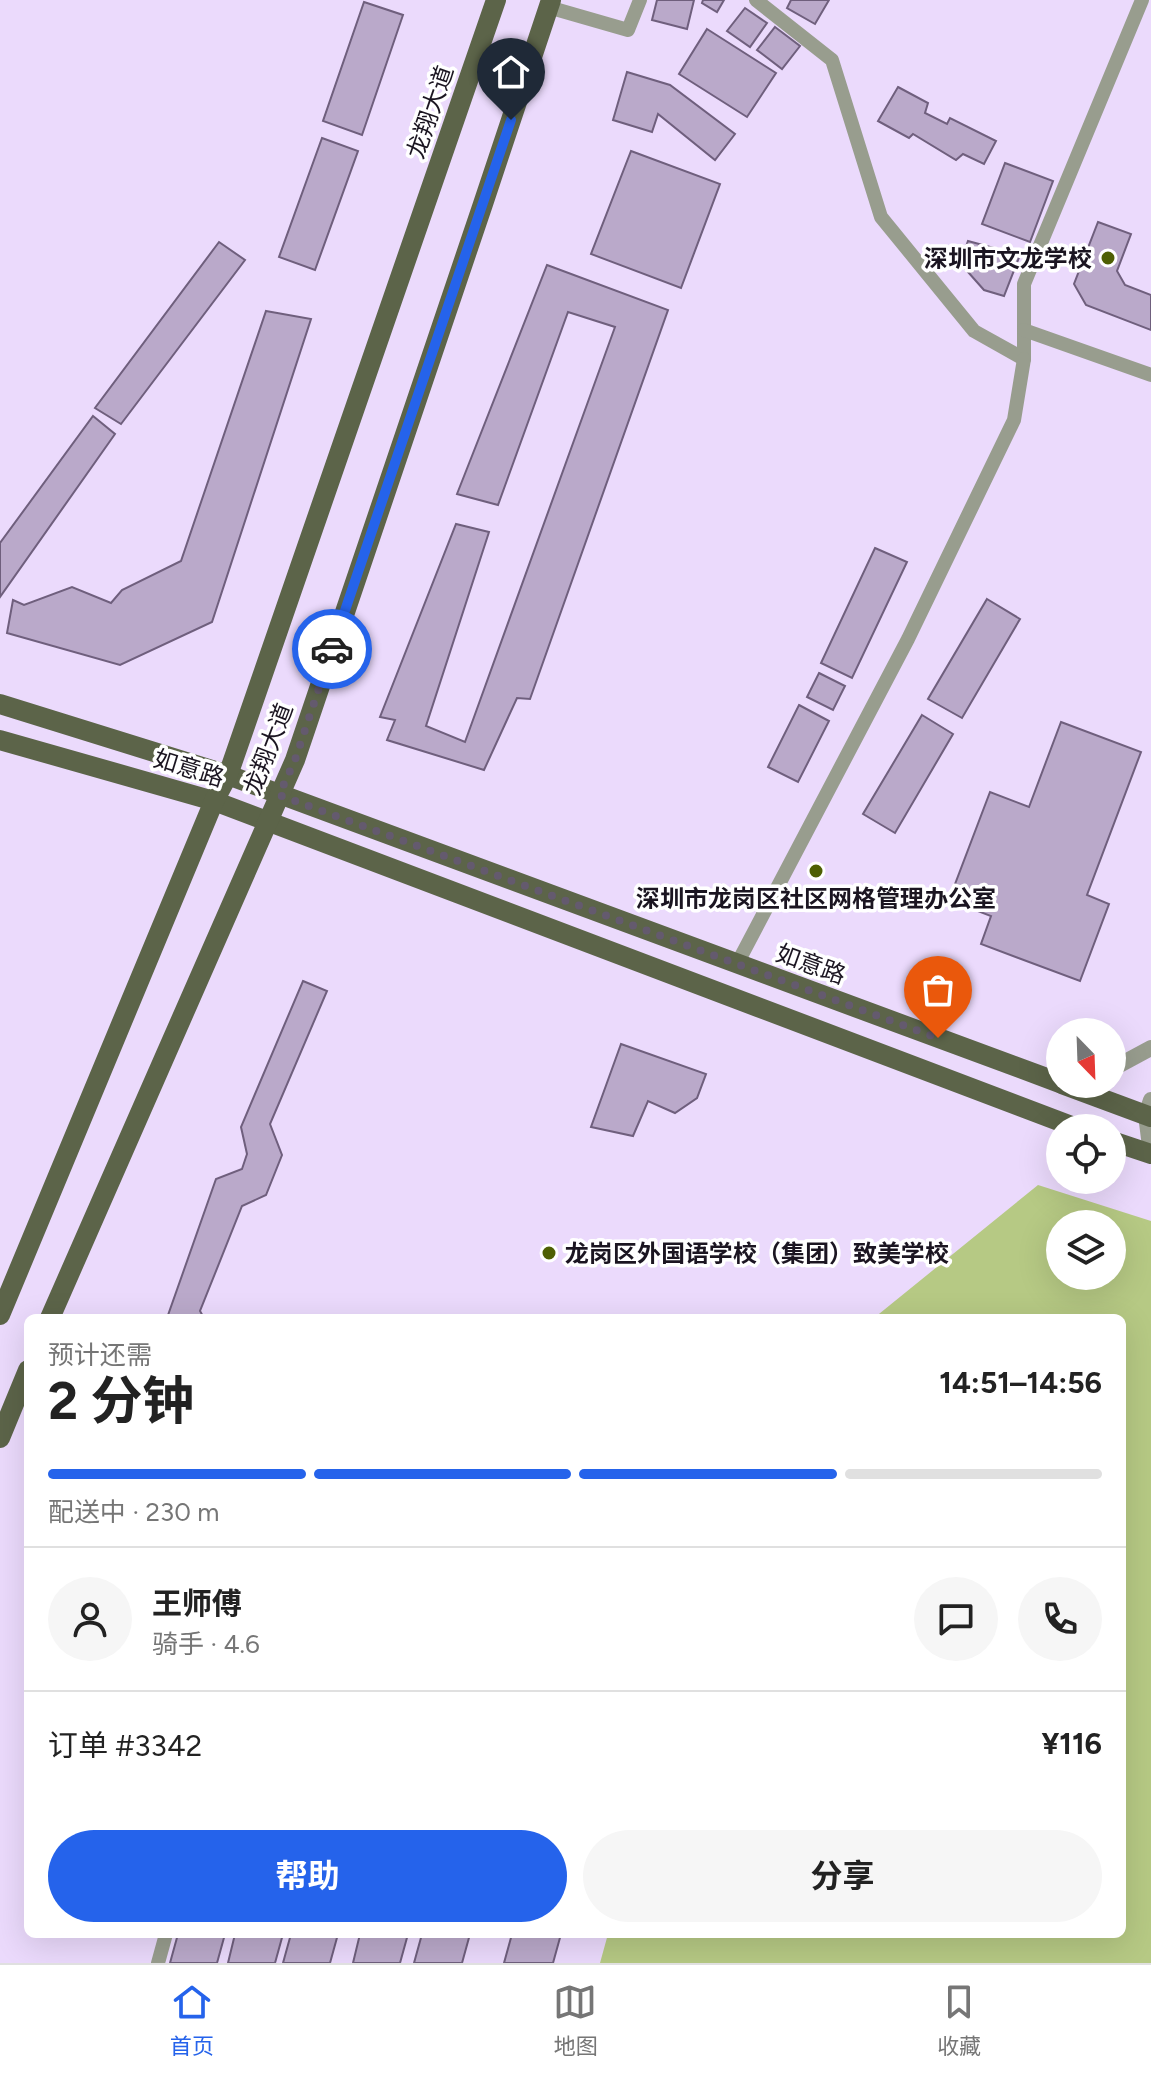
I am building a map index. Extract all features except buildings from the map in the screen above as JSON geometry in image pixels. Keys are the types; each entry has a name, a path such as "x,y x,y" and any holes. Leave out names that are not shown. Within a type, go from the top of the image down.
{"main road":[{"name":"龙翔大道","path":"0,1315 214,801 228,775 496,0"},
{"name":"龙翔大道","path":"52,1314 295,760 549,4"},
{"name":"如意路","path":"0,704 228,775 1046,1078"},
{"name":"如意路","path":"0,740 214,801 1046,1116"},
{"name":"如意路","path":"1108,1098 1149,1111"},
{"path":"1126,1146 1151,1154"},
{"path":"0,1438 24,1380"}],"street":[{"path":"549,4 628,30 640,0"},
{"path":"756,0 832,60 881,217 974,331 1024,359"},
{"path":"737,964 908,639 1014,420 1024,359 1024,284 1142,0"},
{"path":"1024,330 1151,375"},
{"path":"1126,1061 1151,1048"},
{"path":"1149,1111 1151,1154"},
{"path":"158,1963 165,1938"}],"green space":[{"path":"1038,1185 1046,1188 1046,1194 1066,1194 1116,1210 1046,1210 1046,1290 1126,1290 1126,1213 1151,1221 1151,1963 600,1963 607,1938 1126,1938 1126,1314 879,1314"}],"way so far":[{"path":"332,649 295,760 279,795 938,1038"}],"place":[{"name":"深圳市文龙学校","path":"1108,258"},
{"name":"深圳市龙岗区社区网格管理办公室","path":"816,871"},
{"name":"龙岗区外国语学校（集团）致美学校","path":"549,1253"}],"route":[{"path":"332,649 511,120"}]}
